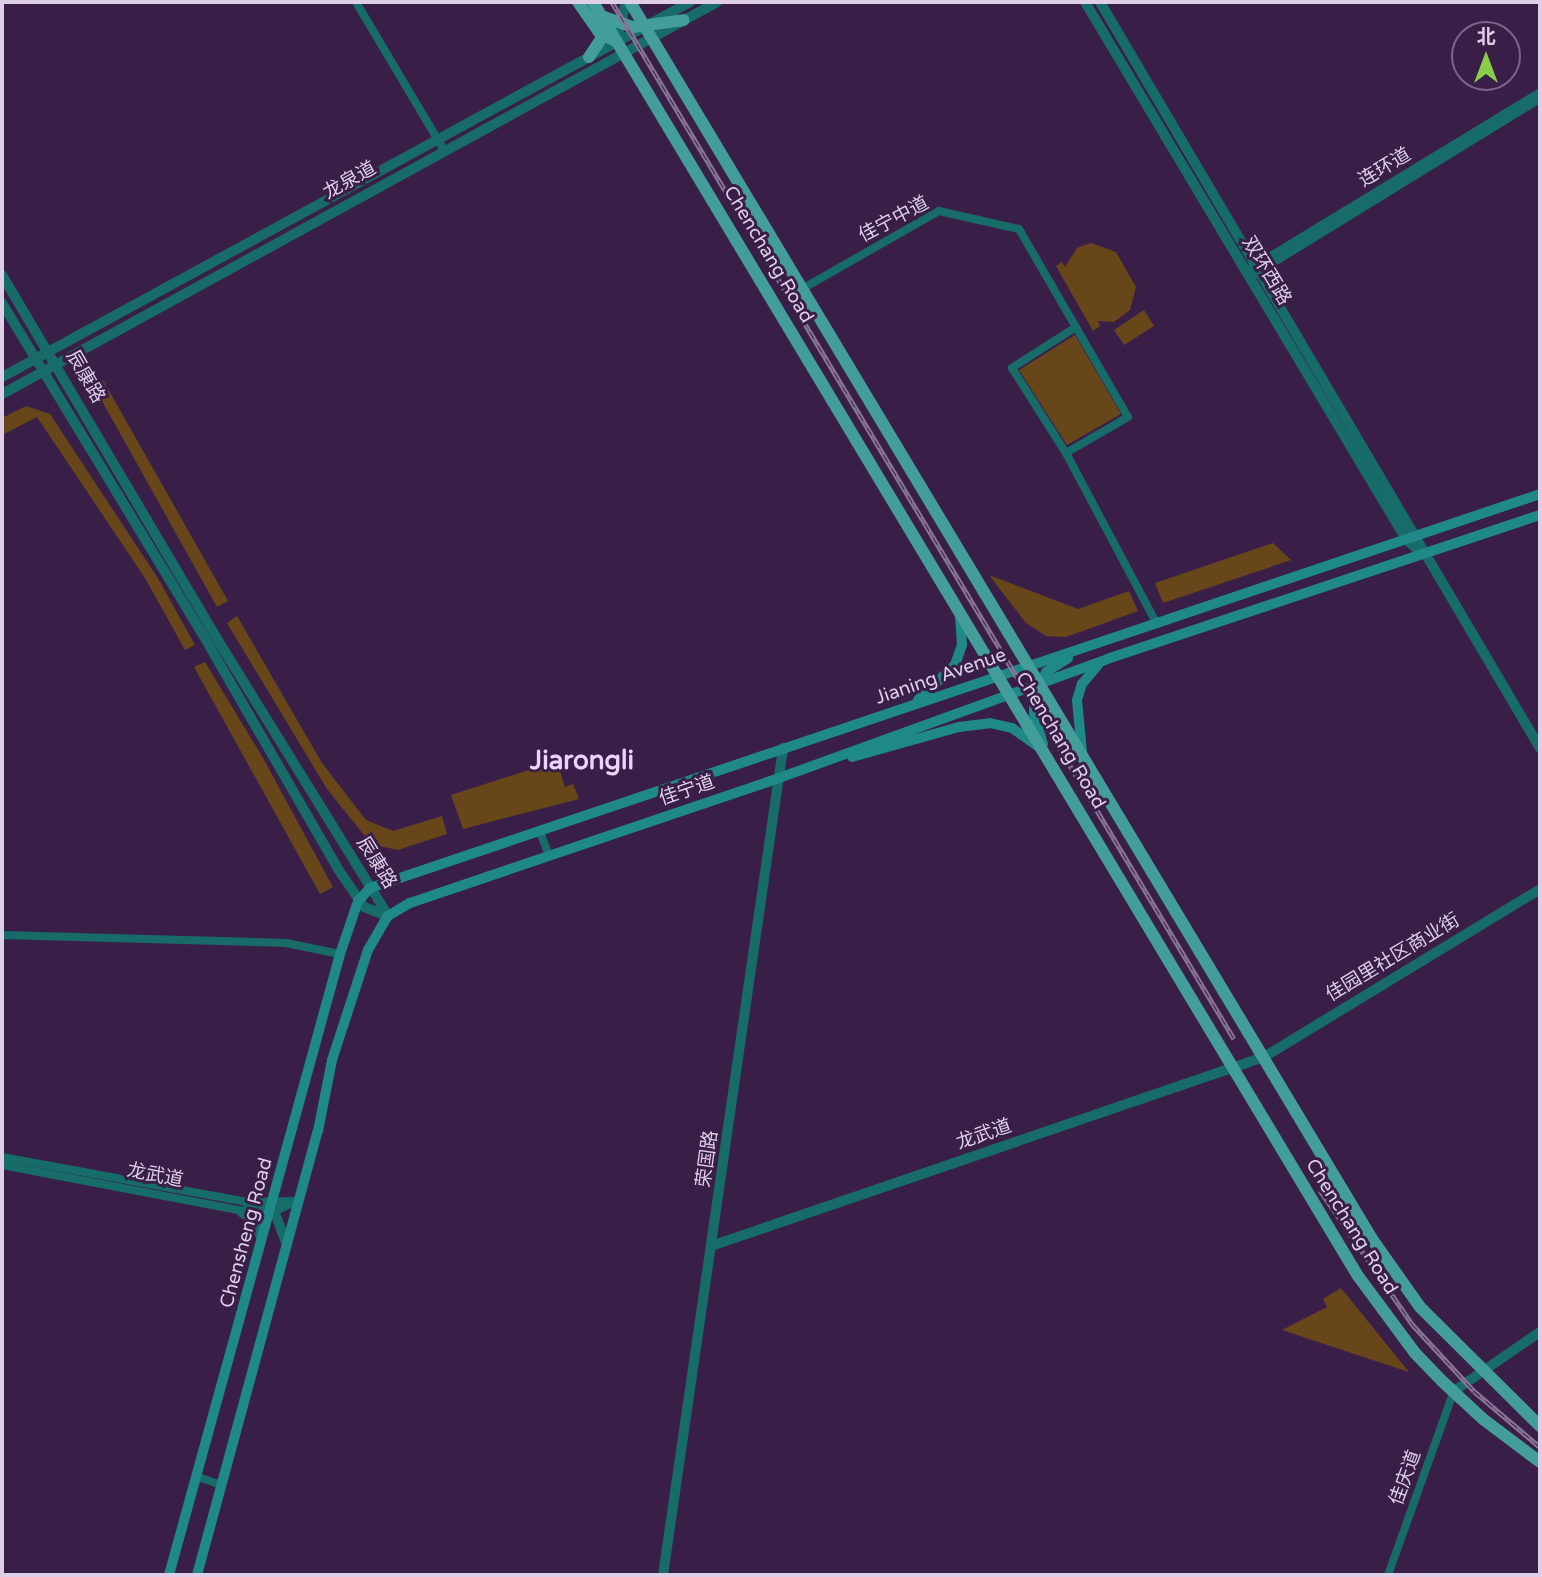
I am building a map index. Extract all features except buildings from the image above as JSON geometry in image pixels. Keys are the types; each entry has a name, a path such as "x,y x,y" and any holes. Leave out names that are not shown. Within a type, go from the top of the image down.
{"main road":[{"path":"578,2 603,34 620,47"},
{"name":"Chenchang Road","path":"593,2 960,608 1231,1071 1380,1309 1454,1391 1540,1462"},
{"name":"Chenchang Road","path":"628,2 652,37 1387,1260 1420,1307 1480,1370 1540,1426"},
{"path":"641,2 644,26"},
{"path":"593,62 603,34 601,16 624,26 684,20"},
{"name":"Jianing Avenue","path":"358,901 370,888 1540,494"},
{"name":"Jianing Avenue","path":"828,760 1107,659 1540,515"},
{"path":"914,704 955,665 961,645 960,608"},
{"path":"1047,754 1033,709 1038,683 1055,665 1089,647"},
{"path":"1084,758 1076,723 1078,692 1092,670 1107,659"},
{"path":"828,760 990,723 1012,728 1047,754"},
{"name":"佳宁道","path":"388,916 410,903 828,760"},
{"name":"Chensheng Road","path":"169,1575 262,1248 340,954 358,901"},
{"path":"197,1575 299,1200 352,991 388,916"}],"street":[{"path":"356,2 444,150"},
{"path":"620,47 628,2"},
{"path":"620,47 644,26 690,2"},
{"path":"593,62 620,47 652,37 717,2"},
{"name":"双环西路","path":"1085,2 1406,539 1422,554"},
{"name":"双环西路","path":"1100,2 1418,535 1422,554"},
{"name":"龙泉道","path":"2,377 438,139 593,62"},
{"name":"龙泉道","path":"2,394 444,150 593,62"},
{"name":"连环道","path":"1260,267 1540,92"},
{"name":"连环道","path":"1248,274 1540,99"},
{"name":"佳宁中道","path":"803,289 939,211 1019,229 1128,417 1066,453"},
{"name":"辰康路","path":"2,275 57,363 219,642 388,916"},
{"name":"辰康路","path":"2,303 358,901 388,916"},
{"path":"1076,327 1012,368 1066,453 1157,624"},
{"path":"1422,554 1540,748"},
{"name":"荣国路","path":"663,1575 714,1245 783,748"},
{"path":"540,832 549,856"},
{"name":"佳园里社区商业街","path":"1264,1057 1540,889"},
{"path":"2,935 286,943 340,954"},
{"name":"龙武道","path":"714,1245 1231,1071 1264,1057"},
{"path":"2,1157 272,1208 284,1227 287,1245"},
{"name":"龙武道","path":"2,1165 235,1210 272,1208 299,1200"},
{"path":"235,1210 254,1222 262,1248"},
{"path":"1454,1391 1480,1370 1540,1332"},
{"name":"佳庆道","path":"1388,1575 1454,1391"},
{"path":"198,1477 221,1485"}],"shaded area":[{"path":"1091,243 1116,252 1136,287 1130,310 1114,322 1098,321 1100,326 1093,331 1056,266 1062,262 1065,267 1077,248"},
{"path":"1144,310 1154,326 1124,345 1114,330"},
{"path":"1075,335 1121,414 1067,445 1019,370"},
{"path":"103,380 228,601 217,607 97,392"},
{"path":"26,406 50,414 159,580 195,645 185,650 145,578 37,417 2,435 2,418"},
{"path":"1273,543 1291,560 1163,603 1155,583"},
{"path":"989,575 1078,609 1129,591 1138,611 1066,637 1046,636 1026,623"},
{"path":"237,616 322,763 366,820 393,831 442,816 447,834 398,850 379,846 364,835 327,789 227,623"},
{"path":"205,662 263,758 333,887 320,894 194,667"},
{"path":"557,761 565,787 573,784 579,799 463,829 451,795"},
{"path":"1341,1288 1409,1372 1282,1330 1327,1307 1323,1299"}],"railway":[{"path":"612,2 1234,1039"},
{"path":"1320,1190 1412,1324 1474,1391 1540,1447"}],"district":[{"name":"Jiarongli","path":"582,761"}]}
